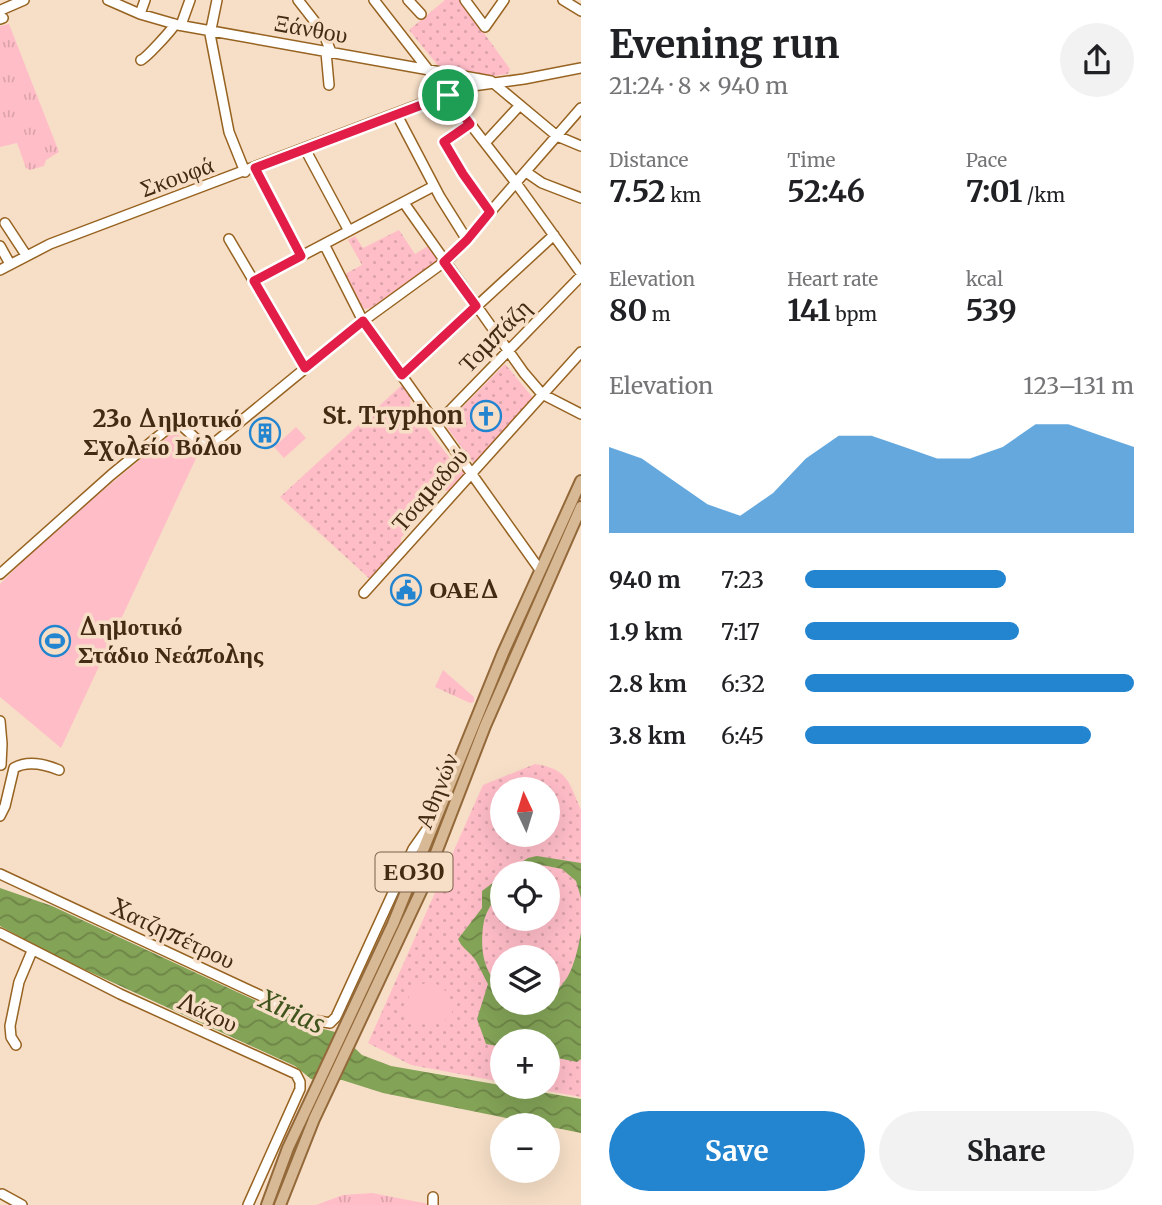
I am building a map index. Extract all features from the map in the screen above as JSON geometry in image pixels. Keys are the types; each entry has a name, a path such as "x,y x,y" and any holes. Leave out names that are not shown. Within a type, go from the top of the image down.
{"main road":[{"name":"Αθηνών","path":"349,1033 503,653 581,481"},
{"name":"Αθηνών","path":"267,1205 288,1148 324,1085 422,889 485,726 581,507"},
{"name":"Αθηνών","path":"279,1205 324,1085"}],"street":[{"path":"1,15 24,0"},
{"name":"Ξάνθου","path":"108,0 140,14 178,25 429,70"},
{"path":"140,14 145,0"},
{"path":"141,60 149,56 153,47 178,25 190,0"},
{"path":"217,0 210,31 229,132 245,172"},
{"path":"298,0 323,32 329,52 328,85"},
{"path":"374,0 485,142 581,272"},
{"path":"408,0 421,14"},
{"path":"465,0 485,27 504,0"},
{"path":"563,0 581,10"},
{"path":"429,70 494,83 581,68"},
{"path":"494,83 557,136 581,146"},
{"name":"Σκουφά","path":"0,270 50,244 470,86 494,83"},
{"path":"485,142 520,105"},
{"path":"0,574 111,475 174,425 180,424 207,449 363,321 444,262 467,240 581,108"},
{"path":"397,115 434,187 467,240"},
{"path":"470,124 444,142 490,212"},
{"path":"305,149 349,231"},
{"path":"255,168 301,256"},
{"path":"526,172 542,183 581,198"},
{"path":"254,281 434,187"},
{"path":"404,203 507,350 542,394 581,414"},
{"path":"5,223 26,255"},
{"path":"402,375 554,235"},
{"path":"229,239 305,368"},
{"path":"324,244 363,321 540,569"},
{"path":"0,246 10,264"},
{"name":"Τομπάζη","path":"437,424 581,272"},
{"name":"Τσαμαδού","path":"364,593 581,352"},
{"path":"0,721 0,765 41,764 59,770"},
{"path":"0,816 12,771 16,766"},
{"name":"Αθηνών","path":"330,1024 337,1017 413,849 435,819"},
{"name":"Χατζηπέτρου","path":"0,874 313,1020 330,1024"},
{"name":"Λάζου","path":"0,933 93,981 296,1074 301,1086 248,1205"},
{"path":"16,1045 11,1037 10,1026 19,982 32,951"},
{"path":"2,1194 22,1205"}],"green space":[{"path":"445,0 460,0 510,69 508,74 493,76 439,67 409,30"},
{"path":"9,24 59,152 46,160 44,166 30,170 26,168 17,143 0,147 0,26"},
{"path":"399,230 415,254 428,246 438,260 371,308 364,309 343,275 362,265 348,240 355,236 363,248"},
{"path":"505,364 534,399 474,464 445,425"},
{"path":"403,384 411,396 410,406 452,461 458,462 467,475 454,490 443,491 401,538 401,547 371,580 280,497"},
{"path":"296,427 306,438 284,458 274,447"},
{"name":"Δημοτικό Στάδιο Νεάπολης","path":"175,431 198,454 61,748 0,697 0,584 51,533"},
{"path":"443,670 474,697 474,702 470,703 435,687"},
{"path":"535,764 561,773 581,810 581,1097 560,1093 560,1029 490,1029 490,1080 411,1065 368,1043 483,785 490,782 490,847 560,847 560,777 503,777"},
{"path":"429,982 439,985 446,992 453,1010 440,1022 421,1024 408,1014 407,1002 414,989"},
{"path":"372,1193 434,1205 316,1205 343,1195"}],"water":[{"path":"537,856 581,863 581,898 576,881 560,869 560,861 523,861"},
{"path":"490,885 490,906 484,921 482,938 486,966 490,974 490,1015 560,1015 560,986 572,968 581,932 581,1059 577,1062 560,1058 560,1029 490,1029 490,1045 486,1044 477,1019 488,984 475,959 458,939 482,908 482,891"},
{"path":"0,888 52,906 308,1025 339,1033 362,1055 391,1066 490,1083 490,1099 560,1099 560,1095 581,1099 581,1133 560,1129 560,1113 490,1115 383,1093 342,1080 311,1079 295,1066 55,956 0,926"}],"place":[{"name":"St. Tryphon","path":"486,416"},
{"name":"23ο Δημοτικό Σχολείο Βόλου","path":"265,433"},
{"name":"ΟΑΕΔ","path":"406,590"},
{"name":"Δημοτικό Στάδιο Νεάπολης","path":"55,641"}],"route":[{"path":"448,95 470,124 444,142 490,212 444,262 476,306 402,375 363,321 305,368 254,281 301,256 255,168 448,95"}],"water label":[{"name":"Xirias","path":"292,1012"}]}
